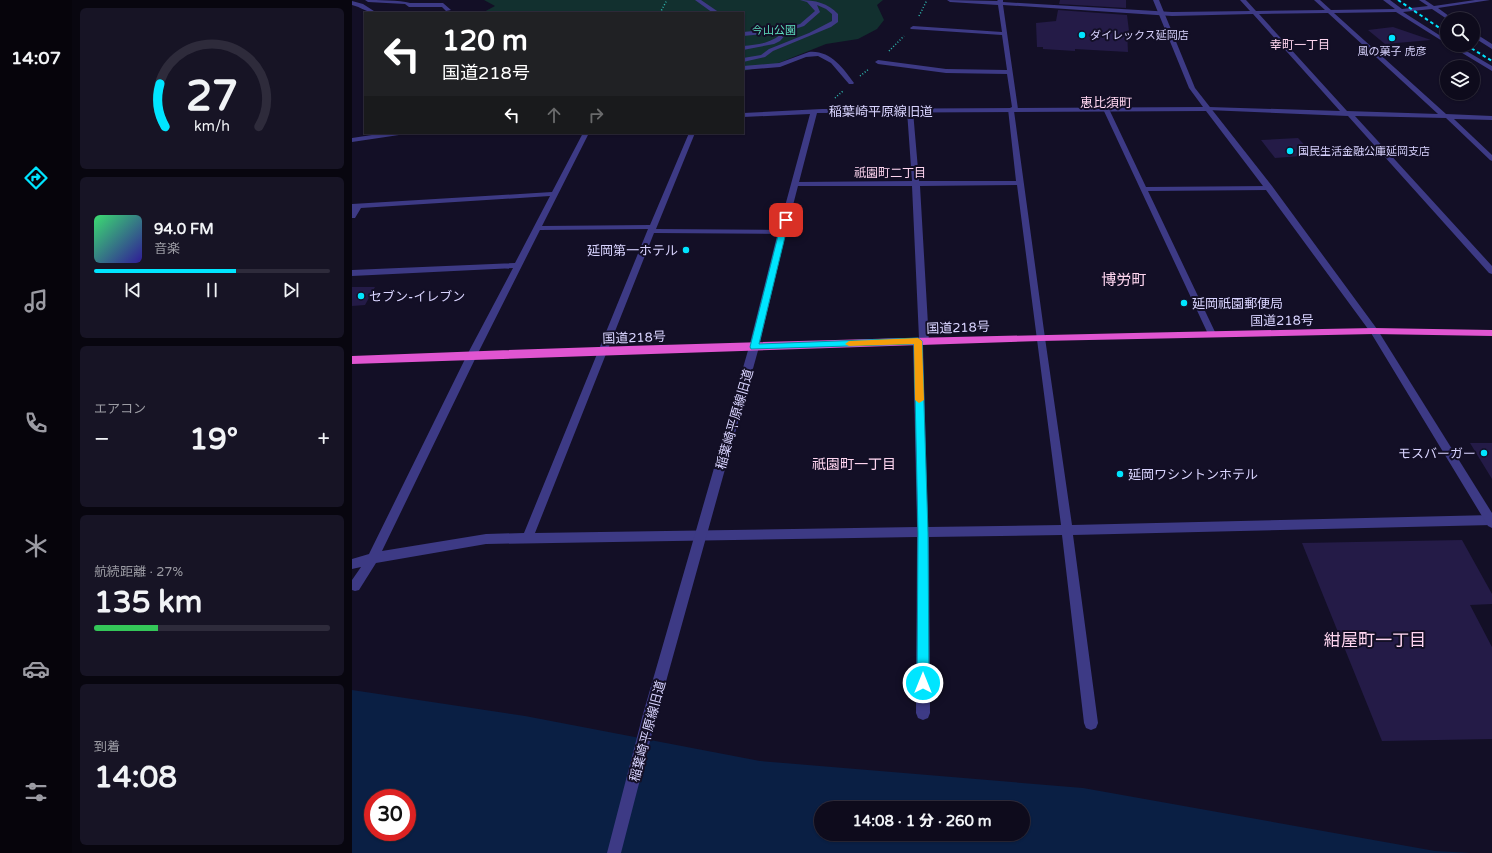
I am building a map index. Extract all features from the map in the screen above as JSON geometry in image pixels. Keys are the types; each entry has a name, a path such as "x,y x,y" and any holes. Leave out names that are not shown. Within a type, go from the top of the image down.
{"highway":[{"name":"国道218号","path":"352,360 1040,338 1374,331 1492,333"}],"street":[{"path":"368,0 443,5 448,10"},
{"path":"406,3 415,0"},
{"path":"698,0 716,12"},
{"path":"744,34 777,29 787,30 802,25 818,11 815,6 804,0"},
{"path":"744,60 763,56 771,50 817,32 835,22 836,14 831,9 818,3 804,0"},
{"path":"950,0 1161,13 1399,10 1487,0"},
{"path":"1156,0 1192,88 1269,188 1374,331 1491,521"},
{"path":"1243,0 1492,271"},
{"path":"1317,0 1492,159"},
{"path":"1386,0 1440,37"},
{"path":"1422,0 1440,12"},
{"path":"1000,2 1010,72 1021,183 1040,338 1067,530 1090,723"},
{"path":"352,3 361,5 372,12"},
{"path":"913,28 1005,34"},
{"path":"744,48 772,43 778,40 787,30"},
{"path":"1480,38 1490,44"},
{"path":"744,52 771,50"},
{"path":"1464,52 1492,69"},
{"path":"744,69 779,65 800,57 817,53 834,63 851,83"},
{"path":"878,62 946,71 1010,72"},
{"name":"稲葉崎平原線旧道","path":"614,853 650,714 754,347 782,232 814,112 1013,109 1209,109 1492,118"},
{"path":"1106,109 1212,334"},
{"path":"910,111 916,183 921,341 923,713"},
{"path":"744,115 814,112"},
{"path":"352,140 392,134"},
{"path":"355,586 373,558 472,355 585,134"},
{"path":"527,539 692,134"},
{"path":"796,184 1021,183"},
{"path":"1144,189 1269,188"},
{"path":"352,216 355,206 554,194"},
{"path":"536,228 782,232"},
{"path":"352,273 518,265"},
{"path":"352,564 373,558 486,539 701,537 1491,521"}],"path":[{"path":"661,12 667,0"}],"green space":[{"name":"今山公園","path":"484,0 883,0 877,5 884,20 877,29 858,39 826,44 776,64 744,71 744,12 484,12 495,6"}],"water":[{"path":"352,690 525,716 760,761 1083,788 1435,851 1471,853 352,853"}],"building":[{"path":"1060,0 1126,0 1126,8 1059,4"},
{"name":"ダイレックス延岡店","path":"1058,10 1127,15 1129,31 1127,31 1128,52 1075,49 1075,51 1043,49 1043,47 1037,47 1036,23 1056,21"},
{"path":"1393,27 1431,40 1385,44 1368,30"},
{"path":"1298,138 1314,155 1275,158 1261,140"},
{"name":"セブン-イレブン","path":"352,287 375,287 365,305 352,306"},
{"name":"モスバーガー","path":"1470,443 1492,443 1492,479"},
{"path":"1462,540 1492,594 1492,604 1470,605 1492,647 1492,739 1382,741 1302,543"}],"railway":[{"path":"1398,0 1440,28"},
{"path":"1477,52 1492,61"}],"slow traffic":[{"path":"849,344 918,341 919,400"}],"place":[{"name":"ダイレックス延岡店","path":"1082,35"},
{"name":"風の菓子 虎彦","path":"1392,38"},
{"name":"国民生活金融公庫延岡支店","path":"1290,151"},
{"name":"延岡第一ホテル","path":"686,250"},
{"name":"セブン-イレブン","path":"361,296"},
{"name":"延岡祇園郵便局","path":"1184,303"},
{"name":"モスバーガー","path":"1484,453"},
{"name":"延岡ワシントンホテル","path":"1120,474"}],"district":[{"name":"幸町一丁目","path":"1300,45"},
{"name":"恵比須町","path":"1106,102"},
{"name":"祇園町二丁目","path":"890,173"},
{"name":"博労町","path":"1124,280"},
{"name":"祇園町一丁目","path":"854,464"},
{"name":"紺屋町一丁目","path":"1375,640"}],"route":[{"path":"786,220 778,246 754,347 918,341 923,533 923,683"}]}
